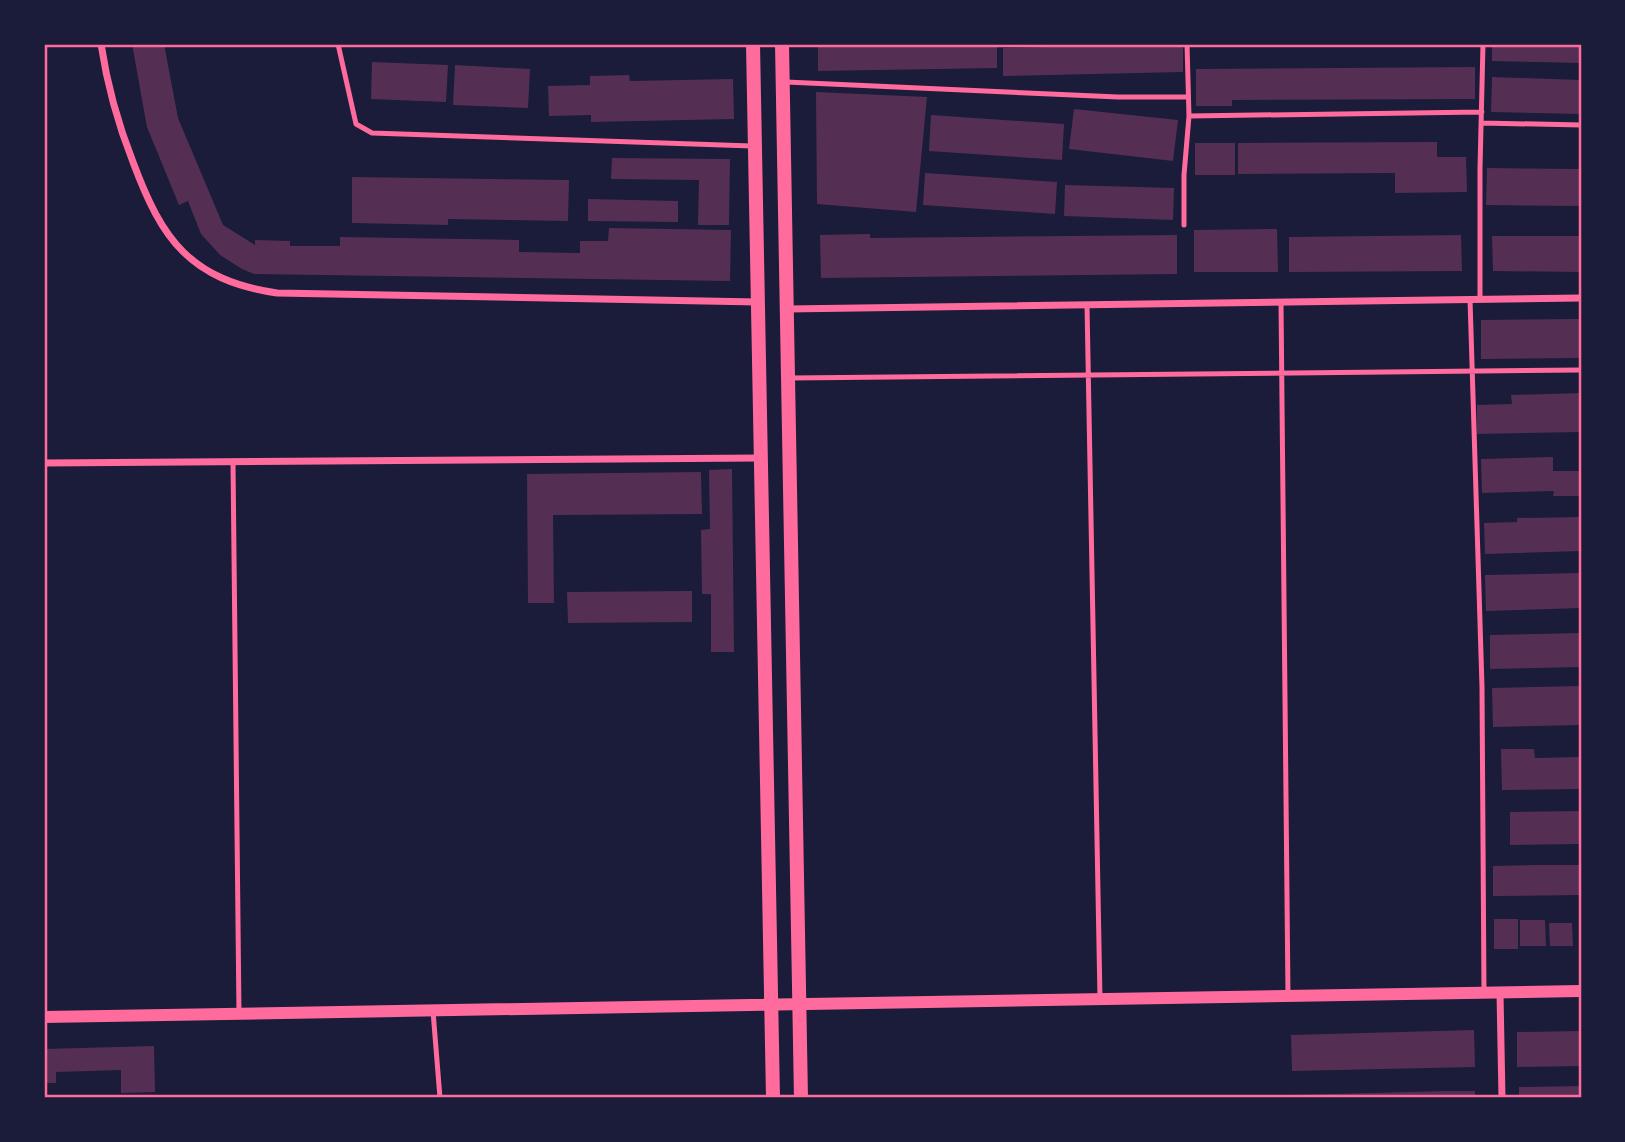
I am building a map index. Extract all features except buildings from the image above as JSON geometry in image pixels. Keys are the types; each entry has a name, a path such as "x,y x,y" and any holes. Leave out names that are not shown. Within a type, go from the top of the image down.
{"main road":[{"path":"753,44 773,1098"},
{"path":"782,44 802,1098"}],"street":[{"path":"101,44 118,120 157,220 169,236 197,263 234,283 277,293 758,302"},
{"path":"787,309 1581,298"},
{"path":"44,463 761,458"},
{"path":"44,1017 1581,991"},
{"path":"1500,993 1502,1098"}],"lane":[{"path":"338,44 356,124 372,133 755,146"},
{"path":"1184,225 1184,175 1189,116 1187,44"},
{"path":"1480,299 1483,44"},
{"path":"783,82 1118,97 1188,97"},
{"path":"1189,116 1482,112"},
{"path":"1482,123 1581,125"},
{"path":"1470,299 1482,687 1484,993"},
{"path":"1281,302 1288,996"},
{"path":"1087,305 1100,999"},
{"path":"788,378 1581,370"},
{"path":"233,462 239,1014"},
{"path":"433,1011 440,1098"}]}
